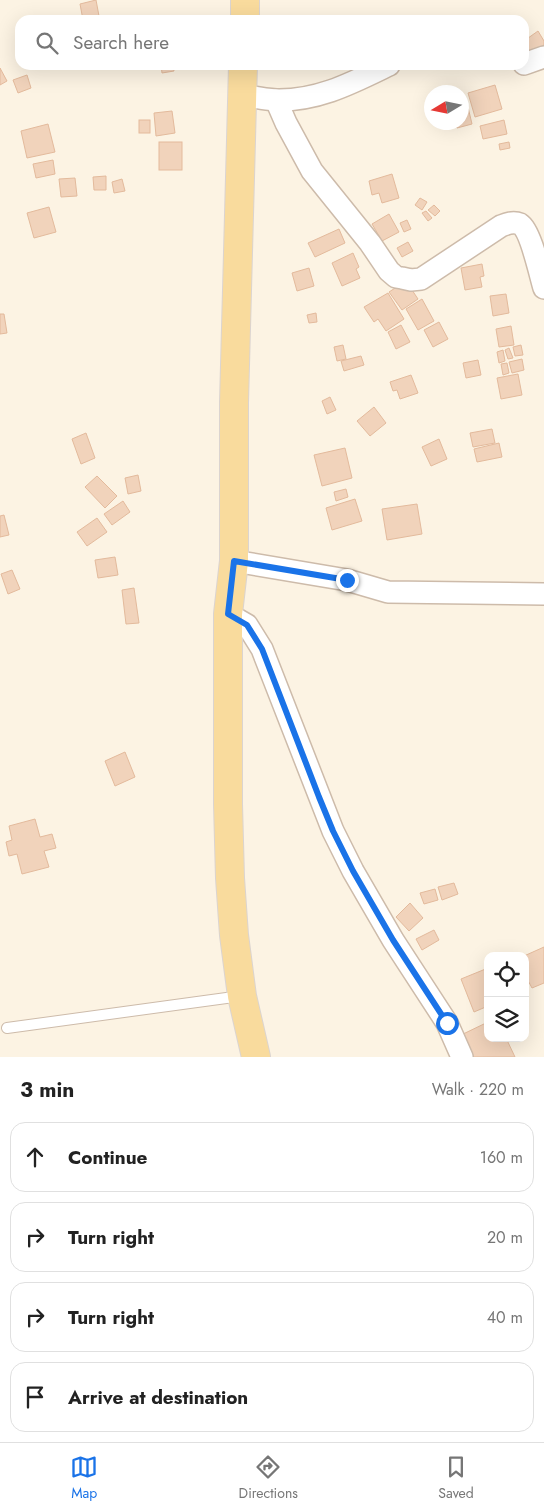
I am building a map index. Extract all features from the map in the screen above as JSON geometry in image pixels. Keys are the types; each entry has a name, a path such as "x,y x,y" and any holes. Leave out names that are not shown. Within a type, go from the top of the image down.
{"main road":[{"path":"245,0 245,15"},
{"path":"243,70 234,403 234,561 228,614 227,733 230,878 234,935 242,996 256,1057"}],"street":[{"path":"529,62 544,57"},
{"path":"242,95 276,100 306,98 340,89 379,70"},
{"path":"276,100 312,171 370,243 389,271 396,277 411,280 421,279 510,222 520,224 527,232 544,288"},
{"path":"234,561 347,580 388,592 544,594"},
{"path":"228,614 247,625 262,649 333,831 353,871 393,940 447,1023 462,1057"}],"lane":[{"path":"7,1028 242,996"}],"building":[{"path":"96,0 99,15 82,15 80,4"},
{"path":"538,31 544,41 544,45 529,55 529,37"},
{"path":"0,68 7,81 0,85"},
{"path":"162,70 174,70 174,71 162,73"},
{"path":"27,75 31,88 18,93 13,80"},
{"path":"495,85 502,109 475,117 469,93"},
{"path":"172,111 175,133 156,136 154,113"},
{"path":"469,111 472,124 469,125"},
{"path":"139,120 150,120 150,133 139,133"},
{"path":"504,120 507,134 483,139 480,126"},
{"path":"48,124 55,152 27,158 21,131"},
{"path":"159,142 182,142 182,170 159,170"},
{"path":"509,142 510,148 500,150 499,144"},
{"path":"53,160 55,174 36,178 33,164"},
{"path":"392,174 399,198 382,203 379,193 372,195 369,181"},
{"path":"106,176 106,190 94,190 93,177"},
{"path":"75,178 77,196 61,197 59,179"},
{"path":"122,179 125,191 114,193 112,182"},
{"path":"420,198 427,202 422,210 415,205"},
{"path":"434,205 440,211 435,216 428,210"},
{"path":"49,207 56,232 34,238 27,213"},
{"path":"426,211 432,218 428,221 422,213"},
{"path":"389,214 399,232 382,241 372,224"},
{"path":"407,220 411,229 404,232 400,223"},
{"path":"339,229 345,243 315,257 308,243"},
{"path":"408,242 413,251 402,257 397,248"},
{"path":"353,253 359,267 356,269 360,278 342,286 332,263"},
{"path":"482,264 484,276 480,277 482,287 465,290 461,268"},
{"path":"309,268 314,286 297,291 292,273"},
{"path":"406,281 418,299 402,310 389,292"},
{"path":"388,293 404,319 386,331 378,319 374,322 364,307"},
{"path":"506,294 509,313 493,316 490,296"},
{"path":"422,299 434,321 418,330 406,309"},
{"path":"316,313 317,322 309,323 307,315"},
{"path":"0,314 4,314 7,333 0,334"},
{"path":"439,322 448,339 433,347 424,330"},
{"path":"401,325 410,342 396,349 388,332"},
{"path":"511,326 514,345 499,347 496,329"},
{"path":"343,345 346,359 337,361 334,347"},
{"path":"521,345 523,355 515,356 513,347"},
{"path":"509,348 513,358 508,359 505,350"},
{"path":"503,350 505,361 499,363 497,352"},
{"path":"361,356 364,365 344,371 341,361"},
{"path":"522,359 524,370 512,373 509,362"},
{"path":"478,360 481,375 466,378 463,363"},
{"path":"507,363 509,373 503,375 501,364"},
{"path":"518,374 522,395 501,399 497,378"},
{"path":"411,375 418,393 400,399 397,390 393,391 390,382"},
{"path":"330,397 336,410 327,414 322,401"},
{"path":"374,407 386,423 370,436 357,421"},
{"path":"492,429 495,443 473,447 470,433"},
{"path":"86,433 95,458 81,464 72,439"},
{"path":"439,439 447,459 431,466 422,447"},
{"path":"499,443 502,457 477,462 474,449"},
{"path":"345,448 352,478 322,486 314,455"},
{"path":"138,475 141,491 128,494 125,478"},
{"path":"97,476 117,496 105,508 85,487"},
{"path":"346,489 348,497 336,501 334,492"},
{"path":"355,499 362,521 332,530 326,508"},
{"path":"123,501 130,512 112,525 104,514"},
{"path":"417,504 422,534 387,540 382,509"},
{"path":"4,515 9,535 0,537 0,516"},
{"path":"97,518 107,532 87,546 77,532"},
{"path":"115,557 118,575 98,578 95,560"},
{"path":"12,570 20,589 8,594 1,574"},
{"path":"134,588 139,623 126,624 122,590"},
{"path":"125,752 135,777 115,786 105,761"},
{"path":"35,819 40,837 52,834 56,848 44,851 49,867 22,874 17,854 9,856 6,842 12,840 9,826"},
{"path":"454,883 458,894 442,900 438,887"},
{"path":"435,889 438,900 424,904 420,893"},
{"path":"410,903 423,918 409,931 396,917"},
{"path":"434,930 439,940 422,950 416,939"},
{"path":"544,947 544,983 532,988 529,982 529,954"},
{"path":"484,970 484,1008 474,1012 461,979"},
{"path":"484,1024 484,1042 508,1042 515,1057 470,1057 459,1036"}],"route":[{"path":"347,580 234,561 228,614 247,625 262,649 333,831 353,871 393,940 447,1023"}]}
